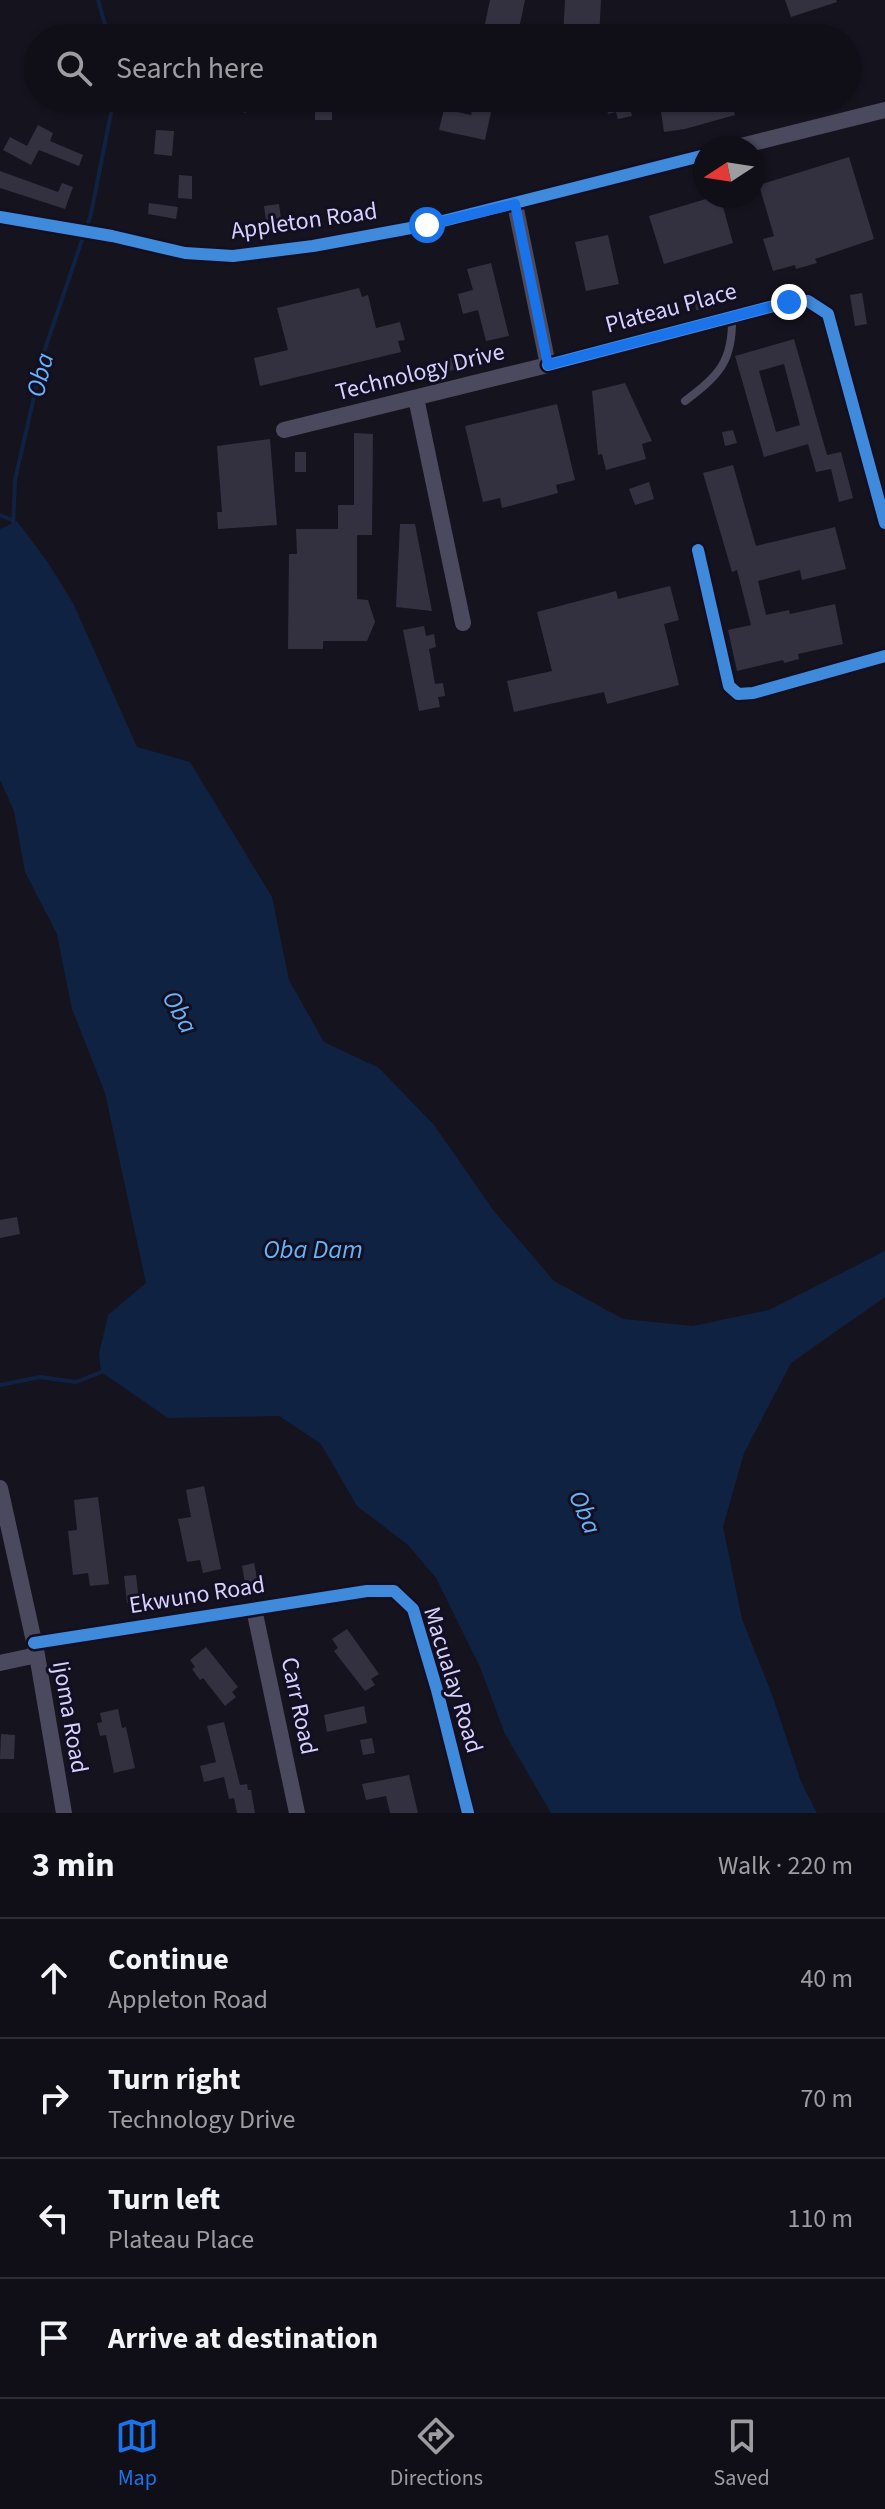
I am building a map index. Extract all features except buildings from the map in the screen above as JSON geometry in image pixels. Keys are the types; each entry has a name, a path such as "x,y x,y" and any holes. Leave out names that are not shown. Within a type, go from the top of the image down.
{"street":[{"path":"765,140 885,110"},
{"name":"Appleton Road","path":"0,217 112,236 185,253 233,256 313,246 427,225 693,158"},
{"path":"515,204 548,365"},
{"name":"Plateau Place","path":"548,365 789,302 808,301 828,314 885,523"},
{"name":"Technology Drive","path":"284,430 548,365"},
{"path":"416,398 463,623"},
{"path":"698,550 729,686 738,694 753,693 885,656"},
{"name":"Ijoma Road","path":"0,1488 35,1649 64,1813"},
{"name":"Ekwuno Road","path":"0,1663 35,1649 367,1591"},
{"name":"Macualay Road","path":"367,1591 394,1591 413,1609 468,1813"},
{"name":"Carr Road","path":"254,1609 297,1813"}],"lane":[{"path":"685,401 714,379 727,360 733,338 732,317"}],"water":[{"name":"Oba Dam","path":"17,521 74,605 137,747 190,762 272,897 289,980 324,1042 379,1068 434,1125 494,1211 554,1281 623,1319 693,1326 769,1310 885,1251 885,1297 791,1363 744,1453 723,1527 742,1619 771,1692 801,1782 817,1813 551,1813 505,1734 480,1667 436,1578 408,1545 357,1506 321,1444 279,1416 168,1418 101,1372 99,1354 108,1315 146,1283 105,1093 72,1009 57,934 25,872 14,811 0,780 0,529"}],"waterway":[{"name":"Oba","path":"98,0 105,24"},
{"name":"Oba","path":"86,229 111,112"},
{"name":"Oba","path":"13,526 15,480 45,349 83,237"},
{"path":"0,515 12,520"},
{"path":"0,1385 40,1377 76,1382 104,1371"}],"cycle path":[{"path":"0,217 112,236 185,253 233,256 313,246 427,225 693,158"},
{"path":"548,365 789,302 808,301 828,314 885,523"},
{"path":"698,550 729,686 738,694 753,693 885,656"},
{"path":"34,1643 367,1591 394,1591 413,1609 468,1813"}],"route":[{"path":"427,225 515,204 548,365 789,302"}]}
